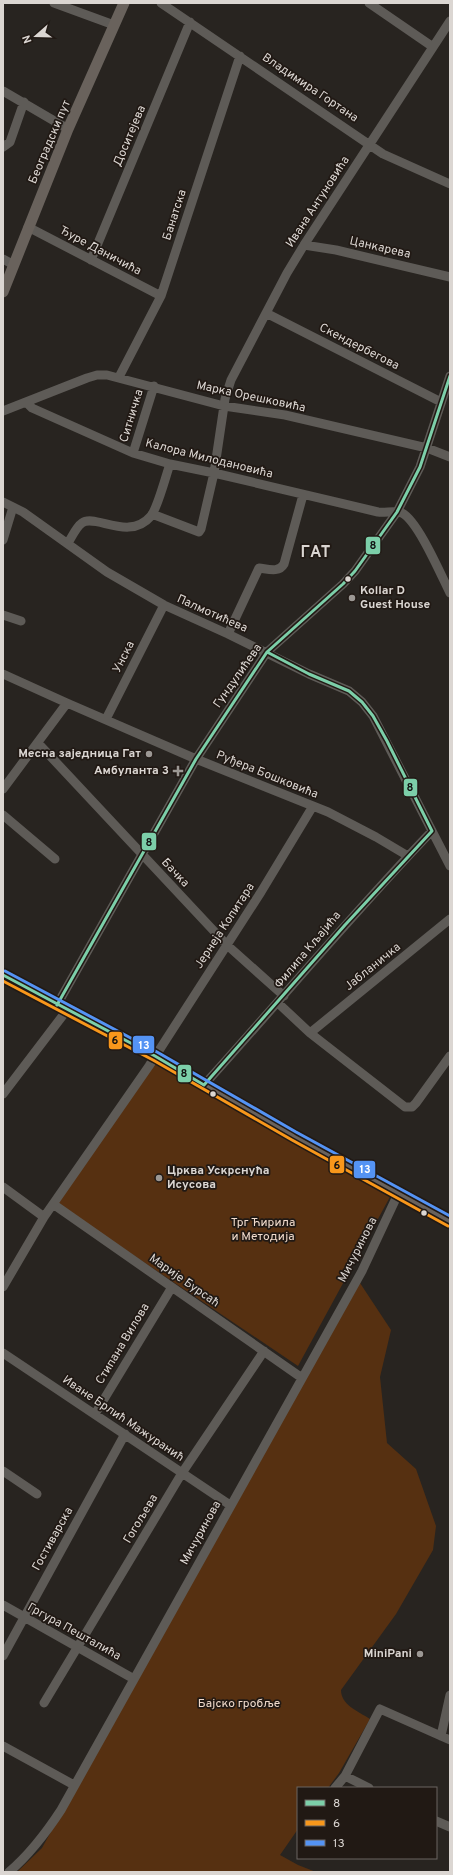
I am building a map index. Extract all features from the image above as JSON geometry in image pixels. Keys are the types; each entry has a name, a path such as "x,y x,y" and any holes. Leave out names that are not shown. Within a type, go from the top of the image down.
{"main road":[{"name":"Београдски пут","path":"3,292 68,128 124,3"},
{"path":"3,975 62,1008 155,1056 204,1085 450,1222"}],"street":[{"path":"54,3 114,25"},
{"name":"Владимира Гортана","path":"162,3 392,159 450,184"},
{"path":"369,3 433,47"},
{"name":"Ивана Антуновића","path":"152,514 199,532 201,529 214,473 224,406 231,380 304,245 450,21"},
{"name":"Доситејева","path":"91,260 190,22"},
{"name":"Банатска","path":"119,377 161,296 240,56"},
{"path":"3,91 68,128"},
{"path":"3,147 10,142 24,102"},
{"name":"Ђуре Даничића","path":"28,227 161,296"},
{"name":"Цанкарева","path":"304,245 357,255 450,277"},
{"path":"3,259 14,265"},
{"name":"Скендербегова","path":"266,313 442,402"},
{"name":"Марка Орешковића","path":"3,411 97,376 119,377 224,406 285,415 426,448 450,457"},
{"name":"Гундулићева","path":"3,1094 62,1008 142,855 196,759 267,652 343,584 355,571 396,512 420,467 450,376"},
{"name":"Ситничка","path":"133,453 154,386"},
{"name":"Калора Милодановића","path":"26,402 32,408 133,453 170,464 378,512 396,512"},
{"path":"68,543 84,522 89,520 118,527 132,526 145,522 152,514 170,464"},
{"path":"228,634 259,568 278,570 284,564 303,495"},
{"name":"Палмотићева","path":"3,502 14,507 68,543 107,572 164,605 267,652 309,674 349,691 362,702 373,716 450,866"},
{"path":"3,540 14,507"},
{"path":"396,512 403,514 415,525 450,593"},
{"name":"Унска","path":"106,719 164,605"},
{"path":"3,615 21,621"},
{"name":"Руђера Бошковића","path":"3,674 196,759 313,806 348,822 408,856"},
{"path":"3,789 66,703"},
{"name":"Бачка","path":"38,743 226,945 281,999 310,1032 400,1103 408,1108 416,1103 450,1056"},
{"name":"Јернеја Копитара","path":"3,1288 52,1204 155,1056 277,867 313,806"},
{"path":"3,815 55,859"},
{"name":"Филипа Кљајића","path":"204,1085 342,928 432,831"},
{"name":"Јабланичка","path":"310,1032 450,919"},
{"path":"3,1187 44,1217"},
{"name":"Мичуринова","path":"10,1872 24,1859 45,1835 74,1785 362,1271 398,1194"},
{"name":"Марије Бурсаћ","path":"52,1204 302,1378"},
{"name":"Стипана Вилова","path":"95,1414 172,1287"},
{"name":"Гогољева","path":"44,1703 78,1649 182,1473 264,1351"},
{"name":"Иване Брлић Мажуранић","path":"3,1353 230,1505"},
{"name":"Гостиварска","path":"3,1656 23,1617 125,1434"},
{"path":"3,1471 37,1494"},
{"name":"Гргура Пешталића","path":"3,1605 78,1649 134,1679"},
{"path":"336,1787 345,1776 380,1709 446,1738 450,1695"},
{"path":"3,1746 74,1785"},
{"path":"345,1776 367,1787"},
{"path":"437,1820 450,1827"}],"green space":[{"name":"Трг Ћирила и Методија","path":"155,1061 391,1195 298,1366 56,1203"},
{"name":"Бајско гробље","path":"360,1283 391,1330 380,1377 387,1443 416,1469 436,1526 433,1550 396,1614 341,1690 347,1704 370,1719 339,1773 329,1787 297,1787 297,1830 280,1855 298,1865 316,1872 17,1872 42,1848 260,1453"}],"transit line":[{"name":"8","path":"57,1005 196,759 267,652 343,584 355,571 397,512 420,467 450,376"},
{"name":"8","path":"3,975 155,1056 204,1085 345,925 432,831 387,741 373,716 362,702 349,691 309,674 267,652"},
{"name":"13","path":"5,971 157,1052 296,1132 450,1216"},
{"name":"6","path":"3,981 153,1060 292,1140 448,1226"}],"place":[{"name":"Kollar D Guest House","path":"352,598"},
{"name":"Месна заједница Гат","path":"149,754"},
{"name":"Амбуланта 3","path":"178,771"},
{"name":"Црква Ускрснућа Исусова","path":"159,1178"},
{"name":"MiniPani","path":"420,1654"}],"district":[{"name":"ГАТ","path":"316,553"}]}
